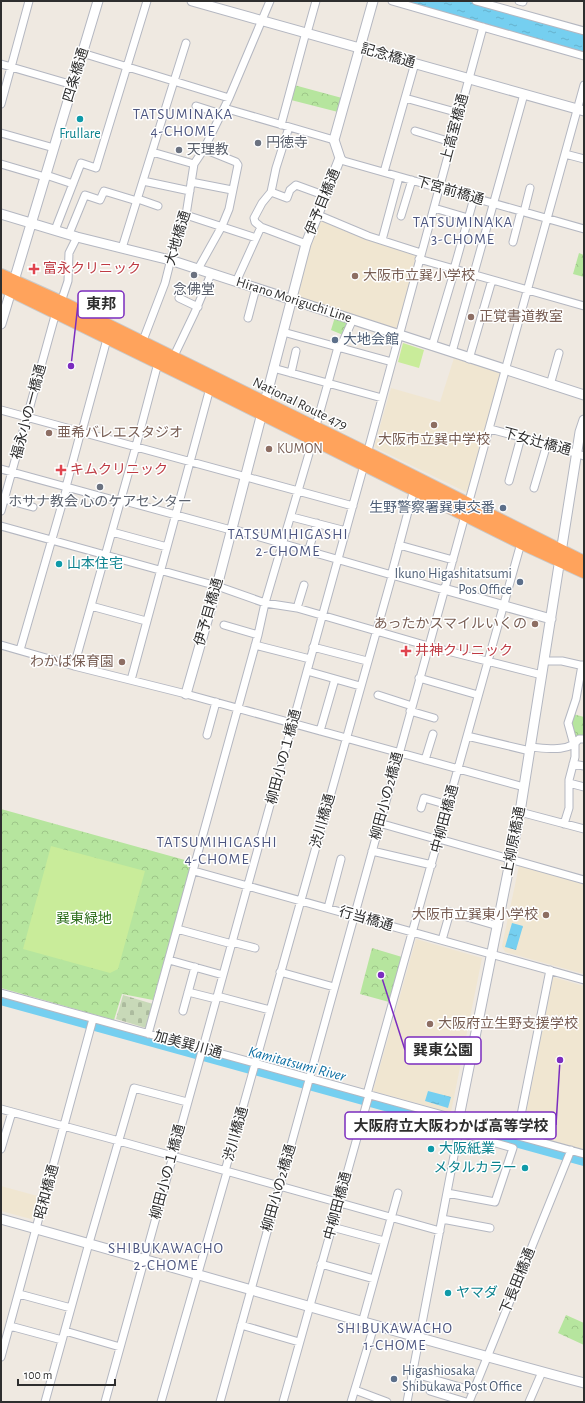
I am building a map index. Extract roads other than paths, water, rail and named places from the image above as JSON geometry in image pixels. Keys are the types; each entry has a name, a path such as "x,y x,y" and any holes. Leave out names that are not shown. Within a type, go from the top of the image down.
{"highway":[{"name":"National Route 479","path":"1,275 9,286 172,358 263,409 561,556 584,572"},
{"name":"National Route 479","path":"58,307 107,339 210,388 263,409"},
{"name":"National Route 479","path":"365,459 414,489 467,510 521,543 584,562"}],"street":[{"path":"1,104 29,1"},
{"name":"四条橋通","path":"45,176 98,1"},
{"path":"56,230 81,163 96,168 147,1"},
{"name":"記念橋通","path":"192,1 581,110"},
{"name":"大地橋通","path":"142,344 165,283 170,260 186,215 194,164 204,149 229,98 270,1"},
{"path":"282,125 316,1"},
{"path":"196,106 282,125 334,140 373,1"},
{"path":"392,1 584,56"},
{"path":"476,1 488,3 584,31"},
{"name":"上高室橋通","path":"382,398 482,27"},
{"path":"122,248 186,43"},
{"path":"82,53 229,98"},
{"path":"384,172 415,63"},
{"path":"1,64 73,85"},
{"name":"柳田小の2橋通","path":"220,1402 419,678 490,429 547,218 565,154 581,110 584,85"},
{"path":"452,352 524,94"},
{"path":"405,98 459,113"},
{"path":"289,127 276,168 271,192 262,203 254,218 255,222 260,227 306,244"},
{"path":"415,131 451,142"},
{"path":"1,133 54,148"},
{"name":"伊予目橋通","path":"186,694 232,530 306,244 340,158 334,140"},
{"path":"198,269 222,226 229,209 238,165 236,162 204,149"},
{"path":"152,152 194,164"},
{"path":"565,154 584,159"},
{"name":"下宮前橋通","path":"340,158 344,161 584,229"},
{"path":"1,164 73,184"},
{"path":"1,324 9,286 32,223 45,176"},
{"path":"382,240 399,176"},
{"path":"401,216 412,180"},
{"path":"143,181 190,191"},
{"path":"191,182 232,190"},
{"path":"271,192 287,198 290,190 296,185 326,196"},
{"path":"513,242 530,188"},
{"name":"福永小の一橋通","path":"1,511 58,307 68,281 69,253 85,195 100,200 104,191 138,200"},
{"path":"432,346 474,198"},
{"path":"138,200 158,206"},
{"path":"434,208 468,218"},
{"name":"Hirano Moriguchi Line","path":"1,214 73,236 170,260 353,319 505,371 584,395"},
{"path":"186,215 256,238"},
{"path":"318,215 454,269 584,306"},
{"path":"236,282 260,227"},
{"path":"172,358 198,307 211,274"},
{"path":"470,359 492,280"},
{"path":"248,318 256,288"},
{"path":"179,298 198,307"},
{"path":"148,1034 194,871 258,635 265,603 292,517 328,383 339,348 353,319"},
{"path":"284,332 392,362"},
{"path":"20,650 107,339"},
{"path":"290,373 296,351"},
{"path":"550,385 559,353"},
{"path":"74,666 121,501 158,363"},
{"path":"273,368 382,398"},
{"path":"131,680 210,388"},
{"name":"柳田小の１橋通","path":"105,1402 382,398"},
{"path":"1,410 353,506"},
{"name":"上柳原橋通","path":"461,1127 460,1112 493,954 520,812 561,556 581,454 584,420"},
{"name":"下女辻橋通","path":"490,429 581,454"},
{"path":"509,480 521,437"},
{"path":"534,488 547,444"},
{"path":"1,469 232,530 391,576 551,619"},
{"name":"渋川橋通","path":"161,1402 226,1172 414,489"},
{"path":"4,499 33,507"},
{"path":"292,517 346,531"},
{"path":"308,552 317,523"},
{"path":"1,526 217,586 265,603 297,608 428,646 542,675"},
{"path":"112,532 166,547"},
{"name":"中柳田橋通","path":"283,1402 521,543"},
{"path":"399,545 453,560"},
{"path":"297,608 304,585"},
{"path":"91,606 146,621"},
{"path":"224,625 258,635"},
{"path":"1,645 74,666 346,737 458,770 524,787"},
{"path":"255,645 310,660"},
{"path":"314,647 367,661"},
{"path":"545,661 562,661 583,666 576,699 568,723 574,745 573,764 569,783 569,808 564,824"},
{"path":"307,672 360,686"},
{"path":"419,678 478,695"},
{"path":"320,730 335,679"},
{"path":"378,695 434,718"},
{"path":"207,735 216,702"},
{"path":"425,760 433,734"},
{"path":"467,736 530,749 555,748 574,745 579,739 584,739"},
{"path":"573,764 584,766"},
{"path":"569,783 584,787"},
{"path":"421,808 424,798 448,805"},
{"path":"520,812 584,829"},
{"path":"379,823 584,880"},
{"path":"372,851 432,865"},
{"path":"328,908 341,859"},
{"name":"行当橋通","path":"194,871 584,980"},
{"path":"442,940 450,912 498,926"},
{"path":"177,929 255,948"},
{"path":"169,960 223,975"},
{"path":"183,1012 195,967"},
{"path":"517,1135 550,970"},
{"path":"280,972 334,987"},
{"path":"188,992 270,1010"},
{"name":"加美巽川通","path":"1,993 148,1034 254,1068 367,1098 461,1127 517,1135 570,1155 584,1154"},
{"name":"昭和橋通","path":"1,1357 37,1229 93,1018"},
{"path":"45,1402 88,1244 134,1088 187,1102"},
{"path":"1,1109 440,1231"},
{"path":"1,1149 12,1112"},
{"path":"407,1402 418,1338 447,1193 461,1127 513,1148 495,1202 447,1193"},
{"name":"下長田橋通","path":"469,1402 570,1155"},
{"path":"362,1322 398,1193"},
{"path":"1,1219 250,1289 374,1326 584,1383"},
{"path":"442,1219 490,1228"},
{"path":"332,1227 384,1241"},
{"path":"321,1264 374,1279"},
{"path":"19,1294 71,1308"},
{"path":"241,1325 300,1342"},
{"path":"10,1326 62,1340"},
{"path":"351,1402 374,1326"},
{"path":"65,1330 120,1346"},
{"path":"529,1402 542,1372"},
{"path":"412,1373 474,1391"},
{"path":"355,1390 367,1398 387,1402"},
{"path":"430,1391 466,1402"}],"water":[{"path":"400,1 467,1 584,34 584,53"},
{"path":"512,923 523,926 516,950 505,947"},
{"path":"428,1091 451,1097 448,1108 425,1101"}],"waterway":[{"name":"Kamitatsumi River","path":"1,999 584,1160"}],"place":[{"name":"Frullare","path":"80,119"},
{"name":"円徳寺","path":"258,143"},
{"name":"天理教","path":"179,150"},
{"name":"富永クリニック","path":"34,269"},
{"name":"念佛堂","path":"194,275"},
{"name":"大阪市立巽小学校","path":"355,276"},
{"name":"正覚書道教室","path":"471,317"},
{"name":"大地会館","path":"335,340"},
{"name":"東邦","path":"71,366"},
{"name":"大阪市立巽中学校","path":"434,425"},
{"name":"亜希バレエスタジオ","path":"49,433"},
{"name":"KUMON","path":"269,449"},
{"name":"キムクリニック","path":"61,470"},
{"name":"ホサナ教会 心のケアセンター","path":"100,487"},
{"name":"生野警察署巽東交番","path":"503,508"},
{"name":"山本住宅","path":"59,564"},
{"name":"Ikuno Higashitatsumi Pos Office","path":"520,582"},
{"name":"あったかスマイルいくの","path":"535,624"},
{"name":"井神クリニック","path":"406,651"},
{"name":"わかば保育園","path":"122,662"},
{"name":"大阪市立巽東小学校","path":"546,915"},
{"name":"巽東公園","path":"381,975"},
{"name":"大阪府立生野支援学校","path":"430,1024"},
{"name":"大阪府立大阪わかば高等学校","path":"560,1060"},
{"name":"大阪紙業","path":"431,1149"},
{"name":"メタルカラー","path":"525,1168"},
{"name":"ヤマダ","path":"448,1293"},
{"name":"Higashiosaka Shibukawa Post Office","path":"394,1379"}],"district":[{"name":"TATSUMINAKA 4-CHOME","path":"183,122"},
{"name":"TATSUMINAKA 3-CHOME","path":"463,230"},
{"name":"TATSUMIHIGASHI 2-CHOME","path":"288,542"},
{"name":"TATSUMIHIGASHI 4-CHOME","path":"217,850"},
{"name":"SHIBUKAWACHO 2-CHOME","path":"166,1256"},
{"name":"SHIBUKAWACHO 1-CHOME","path":"395,1336"}],"park label":[{"name":"巽東緑地","path":"84,919"}]}
